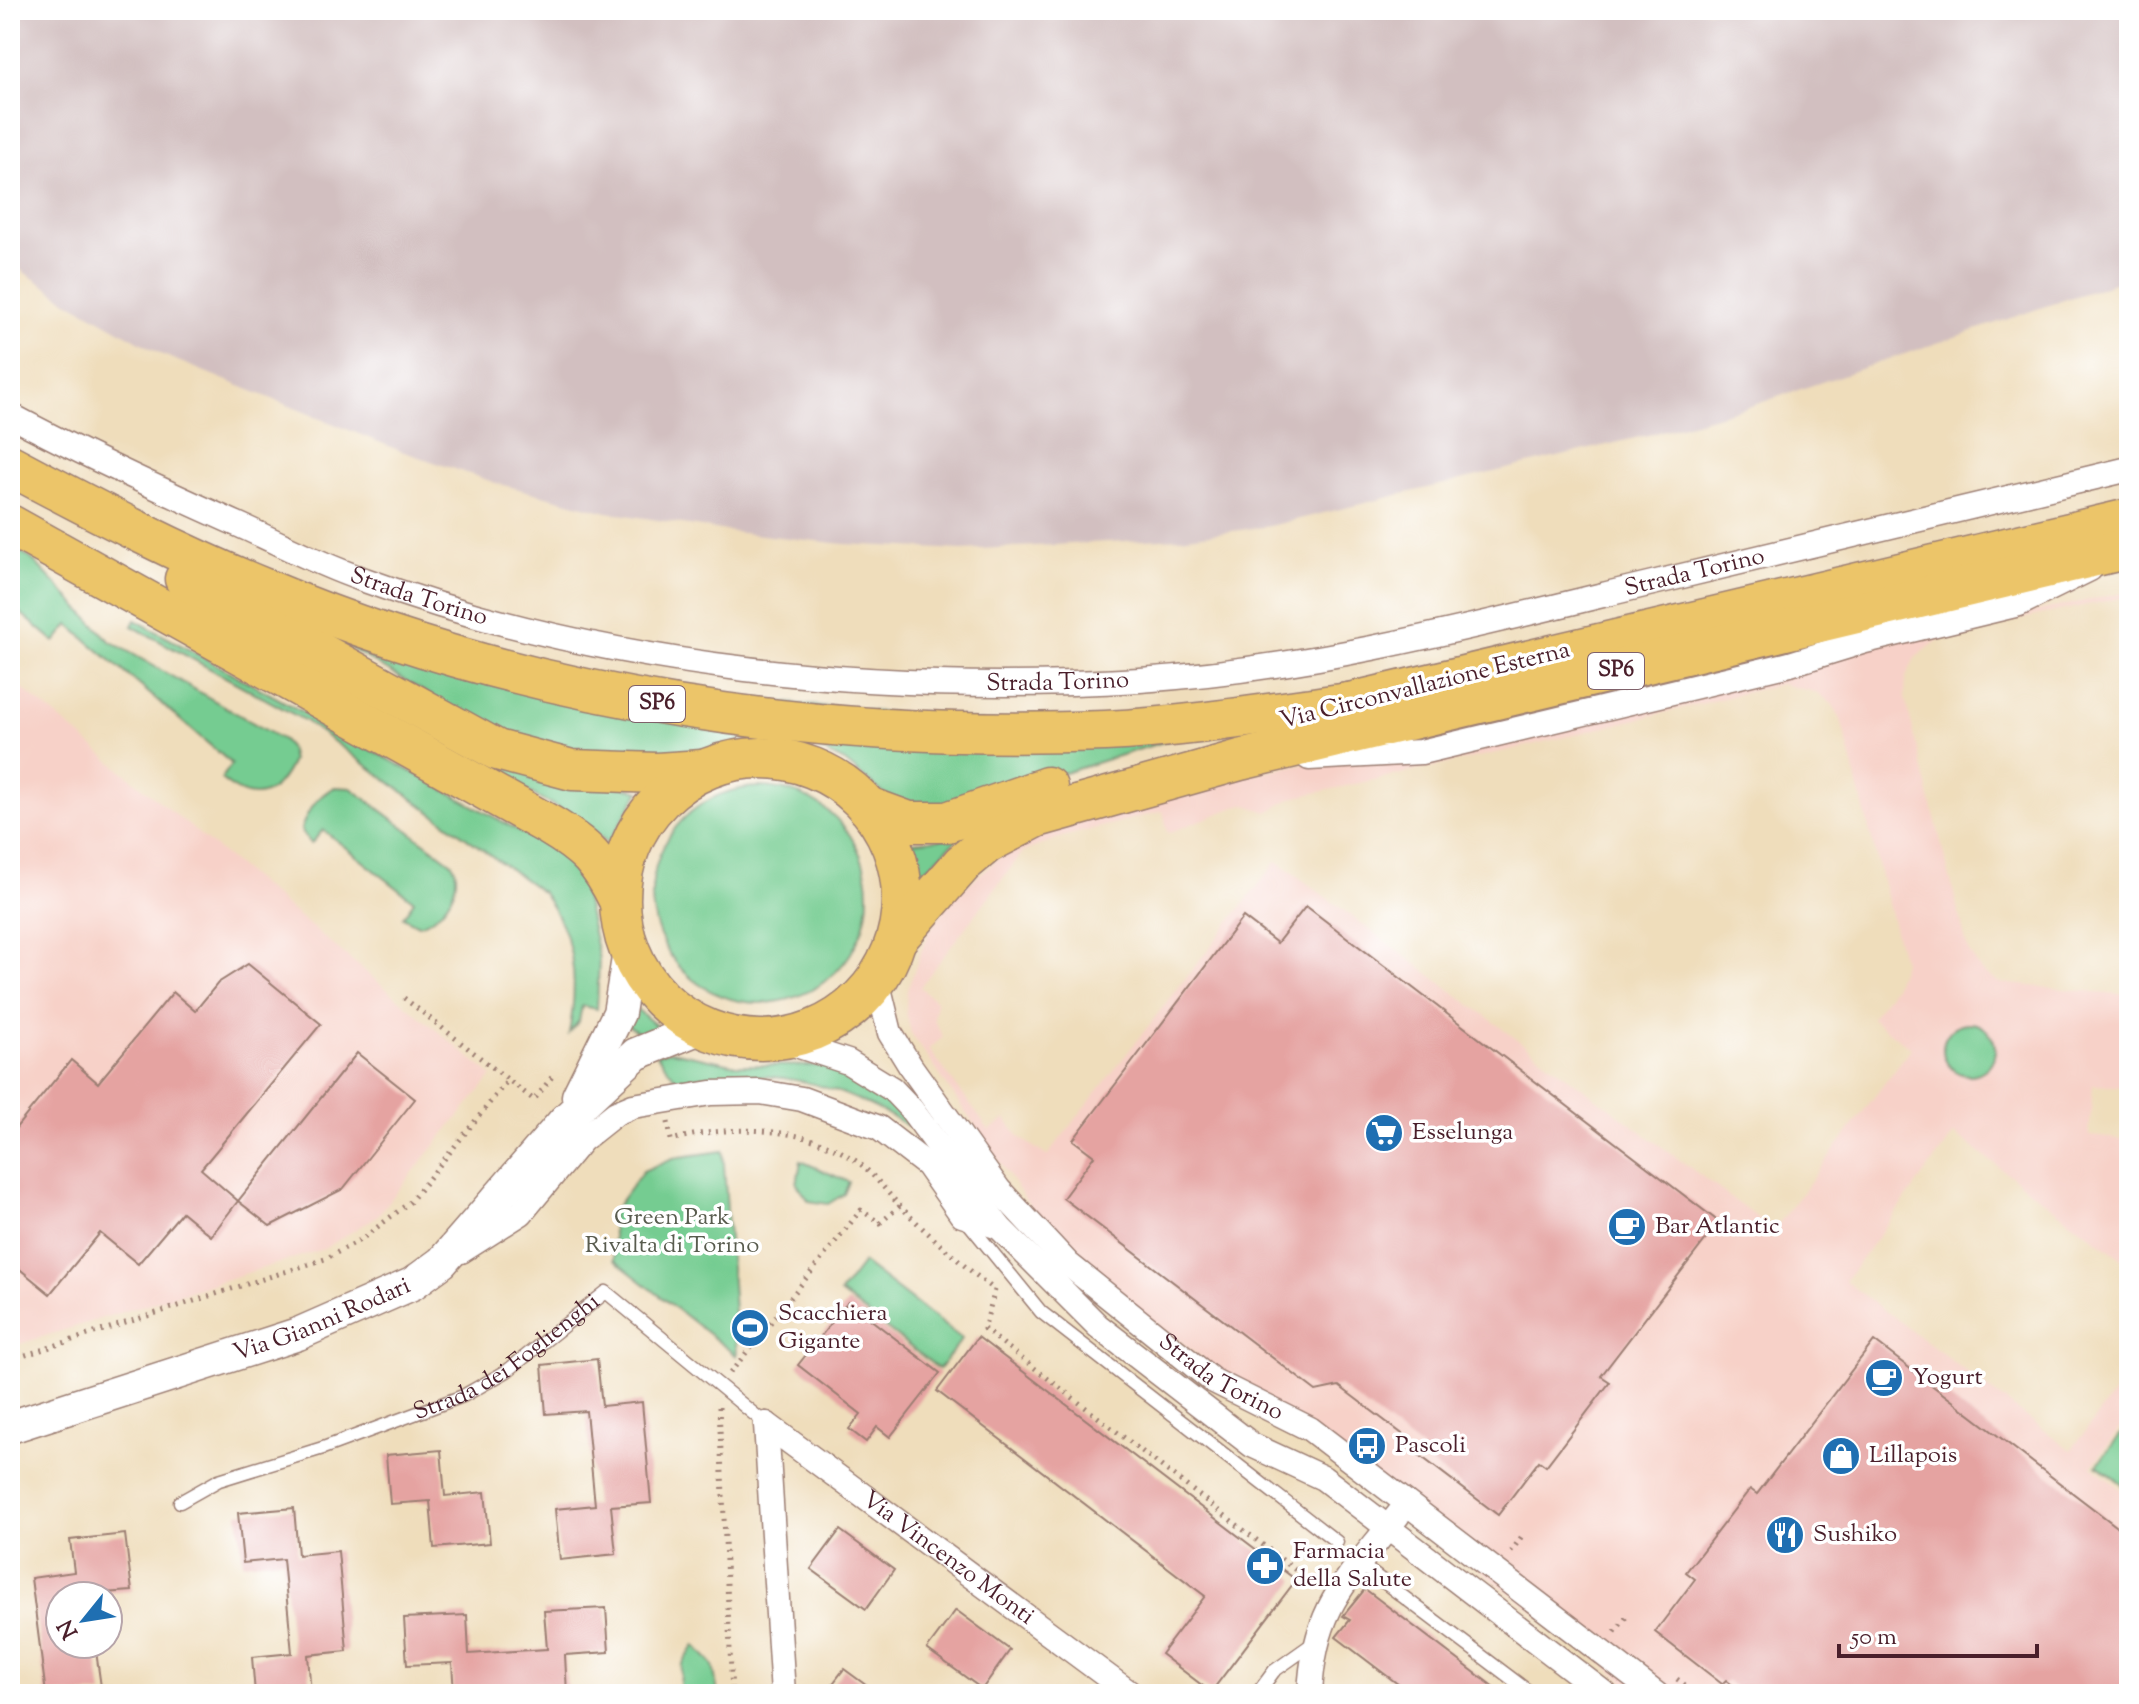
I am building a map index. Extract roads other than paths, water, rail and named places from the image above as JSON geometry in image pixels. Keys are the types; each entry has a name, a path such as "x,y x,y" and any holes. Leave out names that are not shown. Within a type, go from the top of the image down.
{"main road":[{"name":"SP6","path":"10,465 169,547 269,592 464,659 640,702 785,721 929,732 1107,731 1187,725 1348,703"},
{"name":"SP6","path":"10,482 497,750 572,770 657,773 702,770"},
{"name":"SP6","path":"10,525 581,844 597,860 619,900"},
{"name":"Via Circonvallazione Esterna","path":"868,807 909,822 947,822 1098,771 1348,703 2127,539"},
{"name":"Via Circonvallazione Esterna","path":"898,937 963,863 1011,829 1104,797 1240,760 2127,539"},
{"name":"SP6","path":"766,757 797,762 828,774 868,807 884,830 896,857 902,900 898,937 877,980 837,1019 781,1040 747,1041 700,1028 667,1006 644,980 629,952 619,900 623,865 637,828 666,793 702,770 729,761 766,757"}],"street":[{"name":"Strada Torino","path":"10,415 109,468 358,578 499,622 650,655 794,674 937,683 1143,680 1269,665 1465,628 2129,469"},
{"name":"Via Gianni Rodari","path":"565,1120 615,1023 629,952"},
{"name":"Strada Torino","path":"877,980 890,1033 911,1067 999,1190 1045,1242 1114,1305 1212,1380 1310,1429 1656,1694"},
{"name":"Via Gianni Rodari","path":"12,1427 298,1334 378,1302 412,1284 442,1262 565,1120 636,1054 700,1028"},
{"name":"Strada Torino","path":"781,1040 848,1062 892,1089 999,1227 1098,1326 1252,1445 1323,1478 1605,1694"},
{"path":"442,1262 521,1213 598,1125 633,1106 711,1093 760,1092 840,1110 879,1128 927,1165 962,1215 999,1227"},
{"path":"766,1424 783,1694"},
{"name":"Via Vincenzo Monti","path":"766,1424 1131,1694"},
{"path":"1310,1694 1315,1642 1323,1614 1407,1504"}],"lane":[{"path":"962,1215 1041,1312 1337,1542"},
{"name":"Strada dei Foglienghi","path":"180,1502 219,1480 380,1429 463,1396 518,1362 606,1292 766,1424"},
{"path":"1237,1466 1252,1445"},
{"path":"1360,1564 1532,1694"},
{"path":"1257,1694 1274,1671 1315,1642"}],"place":[{"name":"Esselunga","path":"1384,1133"},
{"name":"Bar Atlantic","path":"1627,1227"},
{"name":"Scacchiera Gigante","path":"750,1328"},
{"name":"Yogurt","path":"1884,1378"},
{"name":"Pascoli","path":"1367,1446"},
{"name":"Lillapois","path":"1841,1456"},
{"name":"Sushiko","path":"1785,1535"},
{"name":"Farmacia della Salute","path":"1265,1566"}],"park label":[{"name":"Green Park Rivalta di Torino","path":"672,1232"}]}
